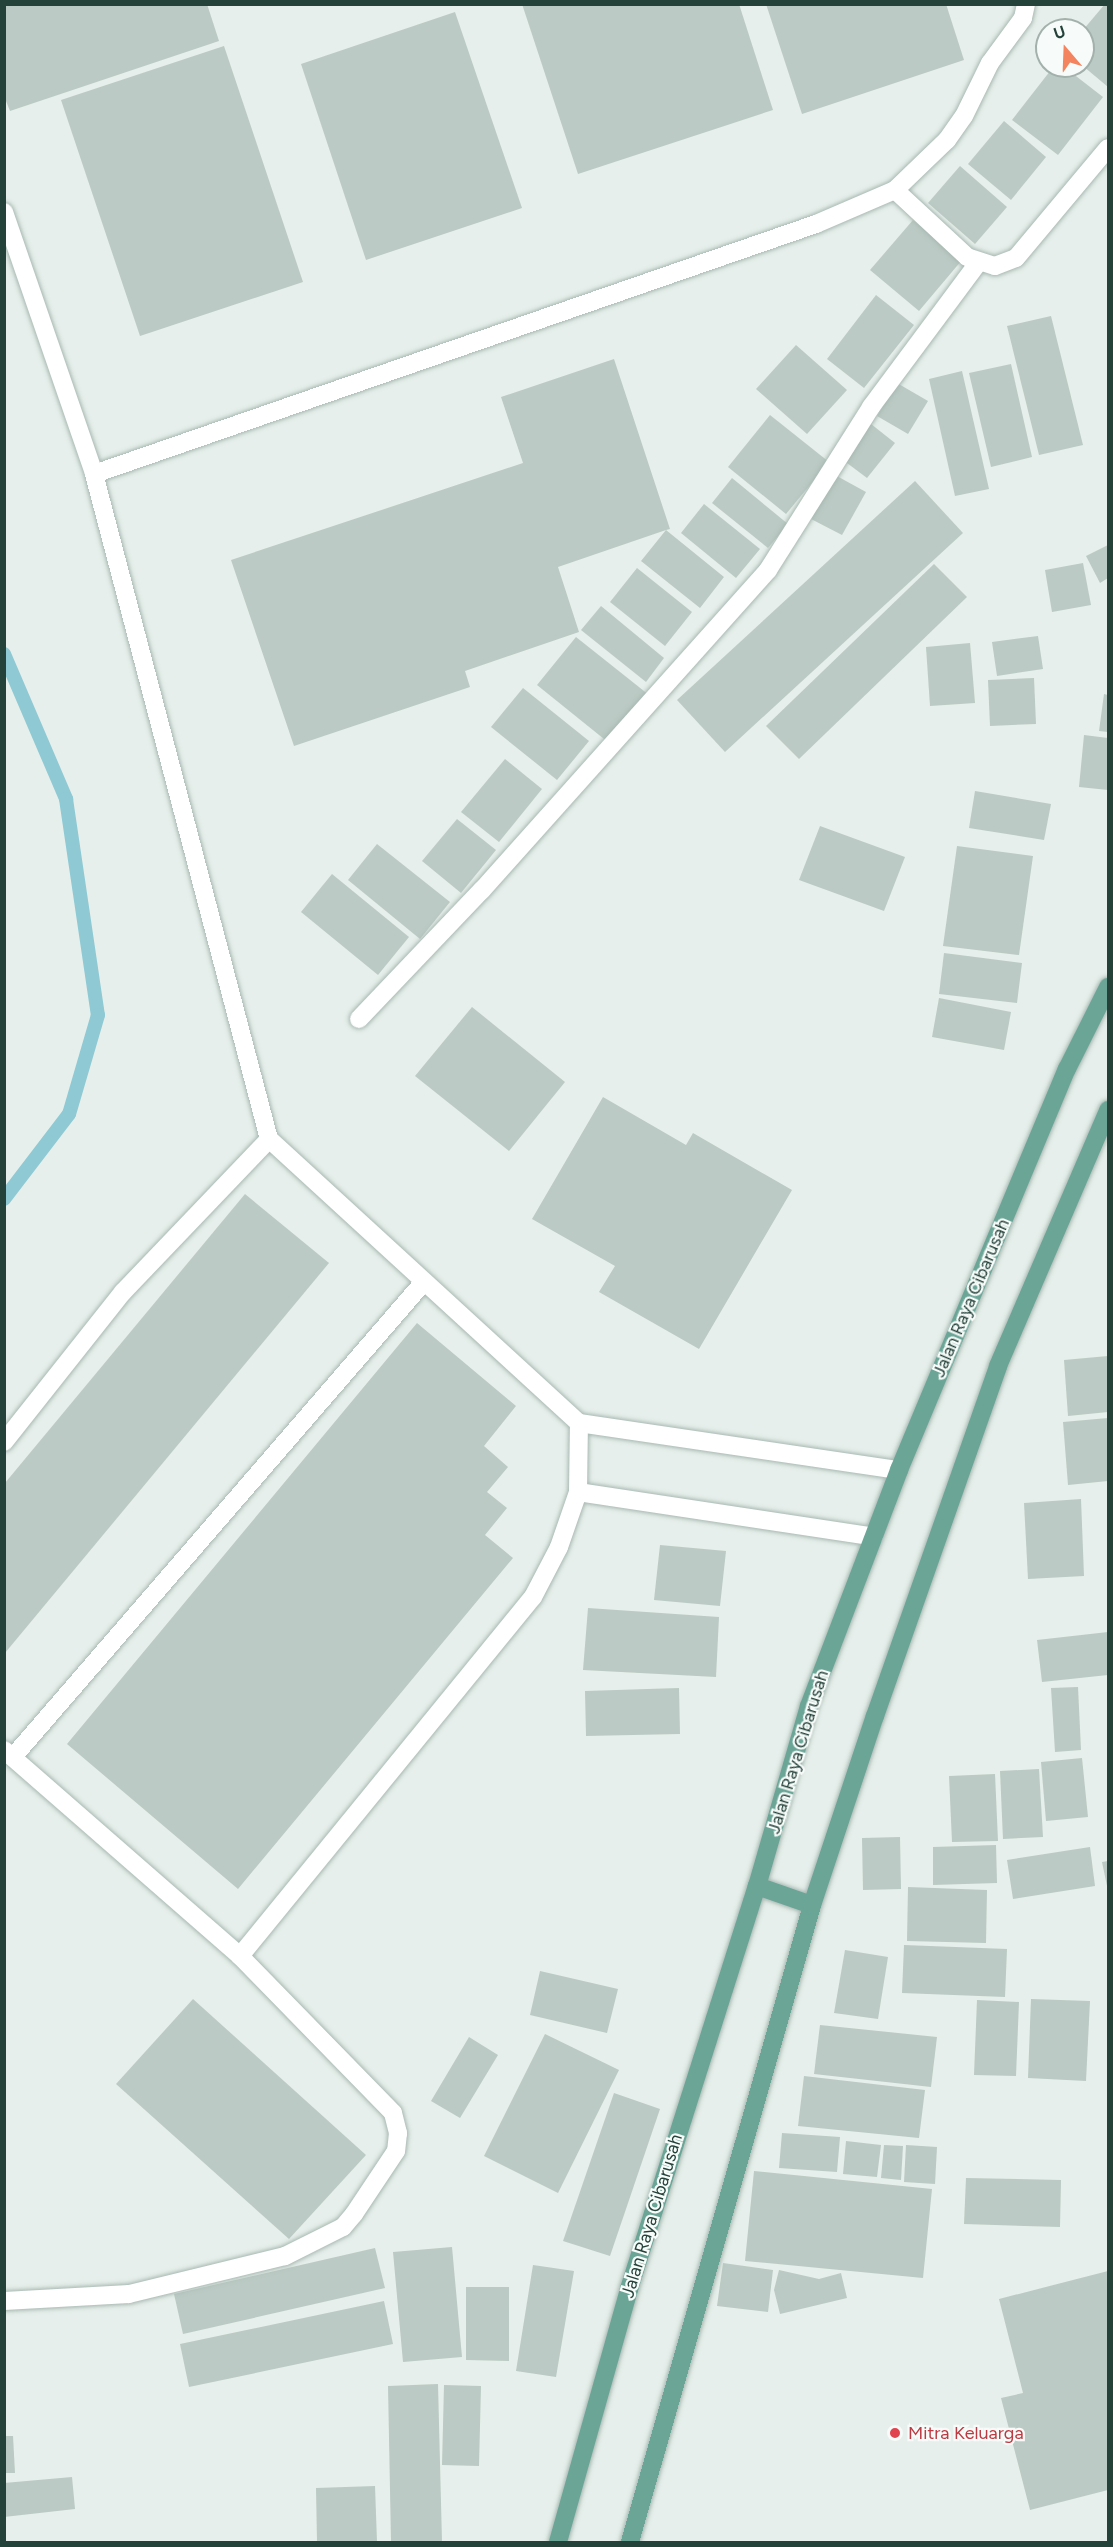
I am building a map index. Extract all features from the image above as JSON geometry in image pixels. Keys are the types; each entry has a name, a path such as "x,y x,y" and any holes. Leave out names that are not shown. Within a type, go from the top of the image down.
{"main road":[{"name":"Jalan Raya Cibarusah","path":"558,2542 629,2289 757,1886 809,1706 899,1470 1067,1069 1108,987"},
{"path":"630,2542 812,1905 998,1366 1108,1110"},
{"path":"757,1886 812,1905"}],"street":[{"path":"94,474 804,228 895,190 947,140 964,116 990,63 1023,18 1026,4"},
{"path":"895,190 978,263 995,266 1016,258 1108,148"},
{"path":"4,212 94,474 269,1139 422,1284 579,1423 899,1470"},
{"path":"359,1020 482,890 768,570 871,407 978,263"},
{"path":"4,1442 123,1292 269,1139"},
{"path":"4,2301 129,2294 230,2272 310,2246 343,2227 396,2151 398,2133 393,2113 240,1956 9,1754 422,1284"},
{"path":"240,1956 532,1597 559,1547 578,1492 579,1423"},
{"path":"578,1492 874,1537"}],"building":[{"path":"4,4 207,4 219,41 10,111 4,96"},
{"path":"522,4 739,4 773,110 578,174"},
{"path":"766,4 946,4 964,60 802,114"},
{"path":"1105,4 1108,4 1108,87 1095,76 1095,18 1093,18"},
{"path":"455,12 522,208 366,260 301,64"},
{"path":"224,46 303,282 140,336 61,100"},
{"path":"1045,78 1078,78 1103,97 1058,155 1012,120"},
{"path":"1004,121 1046,157 1011,200 968,164"},
{"path":"960,166 1007,207 975,244 928,203"},
{"path":"913,220 962,260 919,311 870,270"},
{"path":"876,295 914,325 864,388 827,359"},
{"path":"1051,316 1083,445 1039,455 1007,326"},
{"path":"796,345 847,390 807,434 756,389"},
{"path":"614,359 670,529 558,567 579,632 465,671 470,687 294,746 231,560 523,463 501,397"},
{"path":"1011,364 1032,457 991,467 969,373"},
{"path":"962,371 989,489 955,496 929,379"},
{"path":"897,383 928,401 908,434 877,416"},
{"path":"770,415 829,462 786,514 728,467"},
{"path":"871,424 895,443 867,478 843,460"},
{"path":"835,475 866,492 842,535 811,519"},
{"path":"732,478 788,524 768,548 712,503"},
{"path":"915,481 963,533 725,752 677,700"},
{"path":"704,504 760,549 736,578 681,533"},
{"path":"666,530 724,577 700,608 641,561"},
{"path":"1108,545 1108,578 1100,583 1086,556"},
{"path":"1083,563 1091,605 1052,612 1045,570"},
{"path":"934,564 967,597 799,759 766,726"},
{"path":"637,568 692,612 665,646 610,602"},
{"path":"601,606 664,658 646,682 581,630"},
{"path":"1038,636 1043,669 997,676 992,642"},
{"path":"576,637 649,695 609,743 537,685"},
{"path":"970,643 975,703 930,706 926,647"},
{"path":"1034,678 1036,724 990,726 988,680"},
{"path":"523,688 589,741 557,780 491,727"},
{"path":"1104,694 1108,695 1108,732 1099,731"},
{"path":"1084,735 1108,738 1108,790 1079,787"},
{"path":"505,759 542,789 499,842 461,812"},
{"path":"975,791 1051,804 1044,840 969,828"},
{"path":"457,819 496,850 461,893 422,861"},
{"path":"820,826 905,857 884,911 799,880"},
{"path":"377,844 450,902 420,939 348,880"},
{"path":"957,846 1033,856 1019,955 943,946"},
{"path":"332,874 409,937 378,975 301,912"},
{"path":"944,953 1022,963 1017,1003 939,994"},
{"path":"939,998 1011,1012 1004,1050 932,1037"},
{"path":"472,1007 565,1082 509,1151 415,1076"},
{"path":"603,1097 686,1145 693,1133 792,1190 699,1349 599,1292 615,1266 532,1219"},
{"path":"245,1194 329,1263 5,1653 5,1483"},
{"path":"417,1323 516,1406 484,1446 508,1467 487,1492 507,1508 485,1535 513,1558 238,1889 67,1744"},
{"path":"1108,1356 1108,1412 1068,1416 1064,1360"},
{"path":"1108,1418 1108,1481 1068,1485 1063,1422"},
{"path":"1081,1499 1084,1576 1028,1579 1024,1503"},
{"path":"660,1545 726,1551 720,1606 654,1600"},
{"path":"588,1608 719,1617 716,1677 583,1670"},
{"path":"1108,1632 1108,1675 1042,1682 1037,1640"},
{"path":"1078,1687 1081,1750 1055,1752 1051,1688"},
{"path":"679,1688 680,1734 586,1736 585,1691"},
{"path":"1082,1758 1088,1817 1046,1821 1041,1762"},
{"path":"1039,1769 1043,1837 1003,1839 1000,1771"},
{"path":"995,1774 998,1841 952,1842 949,1776"},
{"path":"900,1837 901,1889 863,1890 862,1838"},
{"path":"996,1845 997,1883 933,1885 933,1847"},
{"path":"1090,1847 1095,1886 1013,1899 1007,1860"},
{"path":"1108,1861 1108,1886 1107,1886 1102,1862"},
{"path":"908,1887 987,1890 986,1943 907,1941"},
{"path":"904,1945 1007,1949 1005,1997 902,1993"},
{"path":"845,1950 888,1957 878,2019 834,2013"},
{"path":"540,1971 618,1989 607,2033 530,2015"},
{"path":"193,1999 366,2155 289,2239 116,2084"},
{"path":"1031,1999 1090,2001 1086,2081 1028,2078"},
{"path":"977,2000 1019,2002 1016,2076 974,2075"},
{"path":"820,2025 937,2037 931,2087 814,2074"},
{"path":"545,2034 619,2070 558,2193 484,2156"},
{"path":"469,2037 498,2055 460,2118 431,2101"},
{"path":"804,2076 925,2090 919,2138 798,2126"},
{"path":"614,2093 660,2109 610,2256 563,2241"},
{"path":"782,2133 840,2137 837,2172 779,2168"},
{"path":"846,2141 881,2145 877,2177 843,2174"},
{"path":"884,2145 903,2146 901,2180 881,2178"},
{"path":"906,2145 937,2147 935,2184 904,2182"},
{"path":"754,2171 932,2189 923,2278 745,2261"},
{"path":"966,2178 1061,2180 1060,2227 964,2224"},
{"path":"452,2247 462,2357 403,2362 393,2252"},
{"path":"375,2248 385,2288 183,2334 174,2294"},
{"path":"723,2263 773,2270 768,2312 717,2306"},
{"path":"533,2265 574,2271 556,2377 516,2371"},
{"path":"779,2270 819,2279 841,2273 847,2298 780,2314 774,2290"},
{"path":"1108,2271 1108,2490 1030,2510 1001,2398 1023,2393 999,2299"},
{"path":"466,2287 509,2287 509,2361 466,2360"},
{"path":"384,2301 393,2344 189,2387 180,2344"},
{"path":"438,2384 442,2542 391,2542 388,2386"},
{"path":"444,2385 481,2386 479,2466 442,2465"},
{"path":"4,2436 13,2436 15,2473 4,2473"},
{"path":"72,2477 75,2509 4,2517 4,2483"},
{"path":"375,2486 377,2542 317,2542 316,2488"}],"waterway":[{"path":"4,654 66,799 98,1015 69,1114 4,1199"}],"place":[{"name":"Mitra Keluarga","path":"895,2433"}]}
